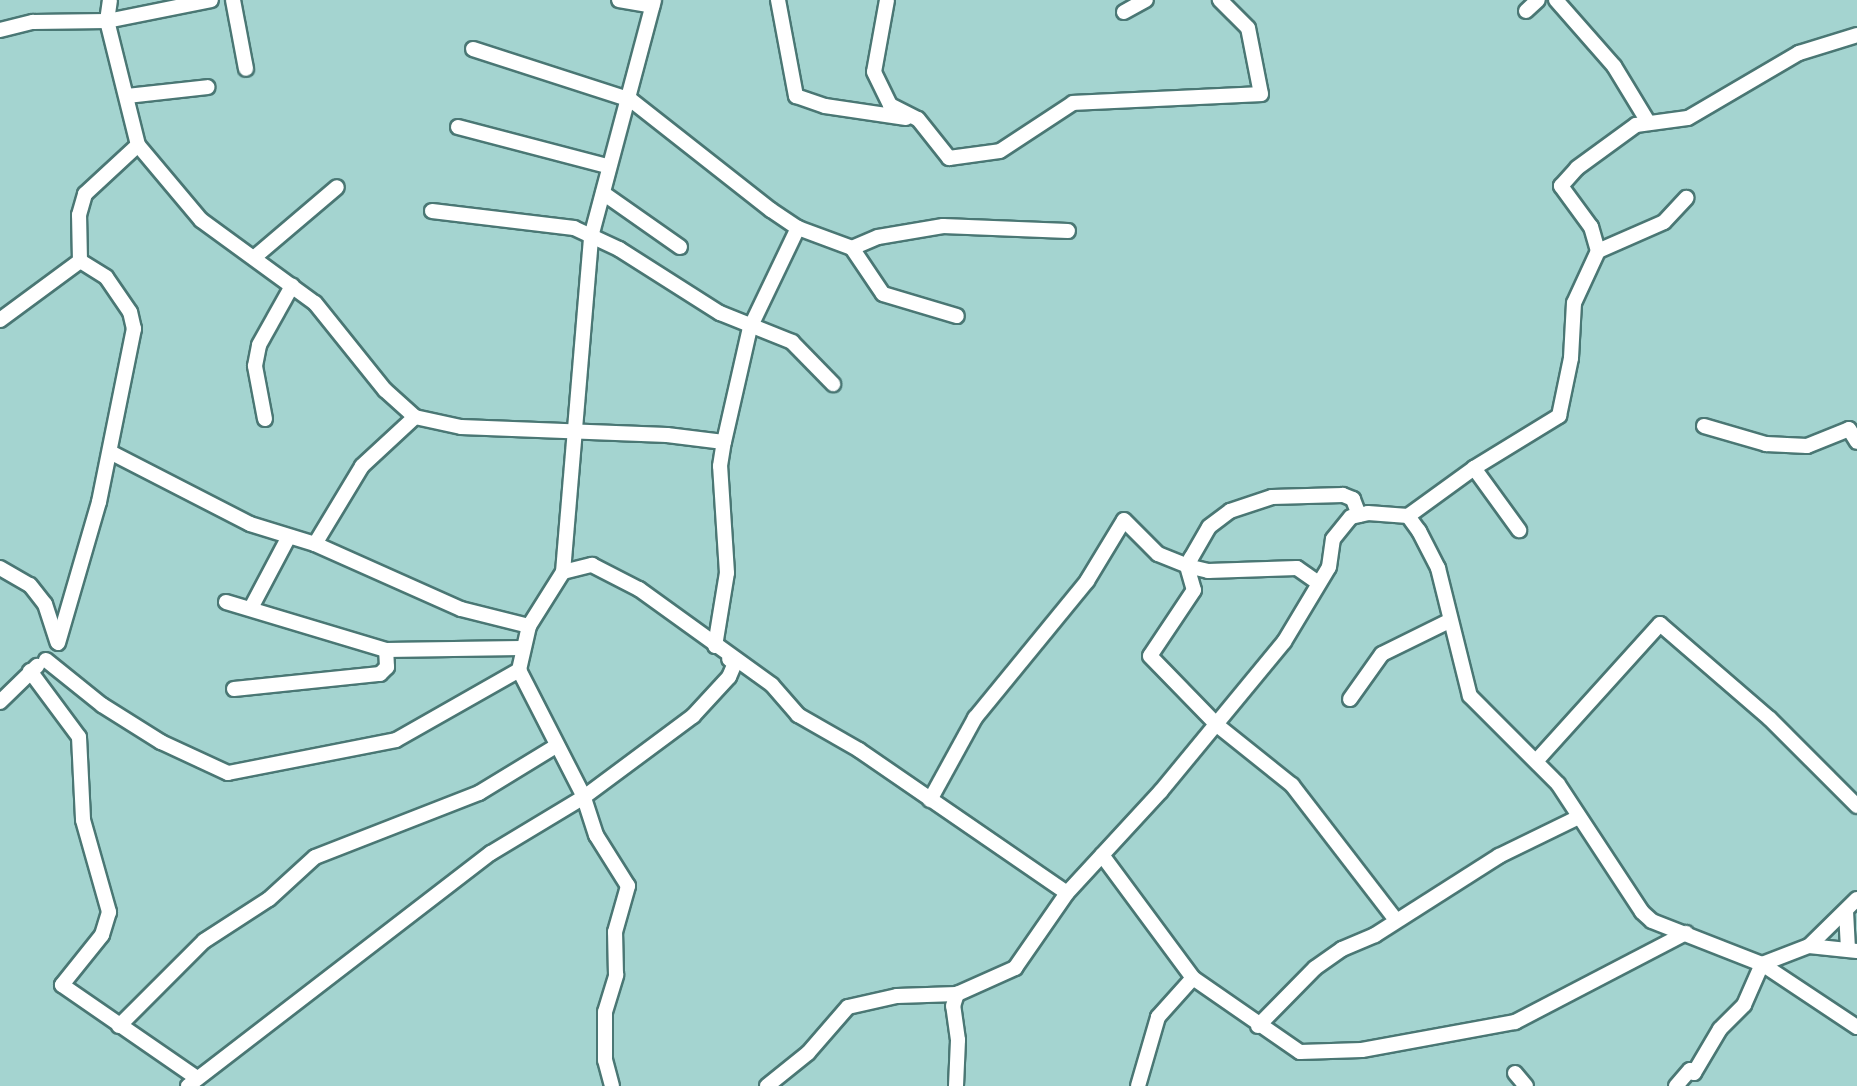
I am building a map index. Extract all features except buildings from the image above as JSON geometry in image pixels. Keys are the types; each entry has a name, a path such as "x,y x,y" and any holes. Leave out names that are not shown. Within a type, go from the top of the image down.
{"street":[{"path":"110,0 107,21 138,145 201,220 256,256 315,303 385,390 415,417 461,427 724,442"},
{"path":"0,30 33,22 107,21 211,0"},
{"path":"233,0 246,69"},
{"path":"612,1086 605,1060 605,1012 616,975 615,932 628,886 596,835 584,797 519,670 521,648 529,626 563,572 571,431 591,237 607,166 631,100 653,3 619,0"},
{"path":"778,0 796,96 825,106 918,119"},
{"path":"887,0 874,72 890,105 918,119 949,158 1000,151 1073,103 1261,94 1248,28 1220,0"},
{"path":"1124,12 1146,0"},
{"path":"1526,11 1538,0"},
{"path":"1556,0 1614,66 1648,122"},
{"path":"767,1086 808,1053 848,1007 897,996 957,994 1015,968 1067,893 1217,725 1305,615 1317,582 1329,567 1333,539 1359,515 1408,516 1474,468 1559,416 1571,358 1574,303 1598,251 1591,227 1561,186 1628,129 1648,122 1688,118 1799,53 1857,35"},
{"path":"473,49 631,100 798,228 852,248 883,294 957,316"},
{"path":"127,96 208,87"},
{"path":"458,127 607,166"},
{"path":"80,261 79,215 85,194 138,145"},
{"path":"256,256 337,187"},
{"path":"603,193 680,247"},
{"path":"1598,251 1664,222 1686,198"},
{"path":"432,211 543,221 591,237 750,328 792,342 833,384"},
{"path":"852,248 878,237 943,226 1068,231"},
{"path":"715,646 727,573 720,466 724,442 750,328 798,228"},
{"path":"0,320 80,261"},
{"path":"0,702 30,671 46,660 58,643 110,452 134,329 130,312 106,277 80,261"},
{"path":"265,419 255,366 259,345 292,286"},
{"path":"315,544 362,466 415,417"},
{"path":"1704,426 1766,444 1807,446 1849,429 1857,442"},
{"path":"110,452 288,538 315,544 461,609 529,626"},
{"path":"1474,468 1519,530"},
{"path":"1359,515 1349,496 1272,497 1235,508 1209,527 1187,566 1194,590 1150,656 1217,725 1292,785 1396,920"},
{"path":"1408,516 1438,568 1470,696 1538,759 1642,912 1762,964 1857,1027"},
{"path":"930,800 975,718 1087,581 1124,520 1158,554 1187,566 1208,571 1297,568 1317,582"},
{"path":"251,608 288,538"},
{"path":"30,671 79,737 83,820 109,912 102,935 62,985 192,1082 265,1031 491,853 584,797 708,703 729,677 735,663 610,572 592,565 563,572"},
{"path":"0,568 30,585 45,604 58,643"},
{"path":"226,602 386,650 521,648"},
{"path":"1350,699 1382,654 1449,621"},
{"path":"1538,759 1660,624 1770,719 1857,806"},
{"path":"234,689 380,674 387,667 386,650"},
{"path":"729,659 772,685 798,715 859,750 1067,893"},
{"path":"46,660 137,727 228,773 396,740 519,670"},
{"path":"119,1026 204,941 269,899 315,857 479,793 556,746"},
{"path":"1258,1026 1315,968 1499,856 1577,818"},
{"path":"1102,855 1193,978 1225,997 1258,1026 1300,1052 1362,1050 1497,1027 1608,976 1686,933"},
{"path":"1694,1073 1720,1029 1744,1005 1762,964 1809,946 1857,899"},
{"path":"1809,946 1852,949 1846,911"},
{"path":"1138,1086 1158,1017 1193,978"},
{"path":"956,1086 958,1040 953,1006 957,994"},
{"path":"1676,1086 1690,1070 1705,1086"},
{"path":"1515,1073 1526,1086"}]}
